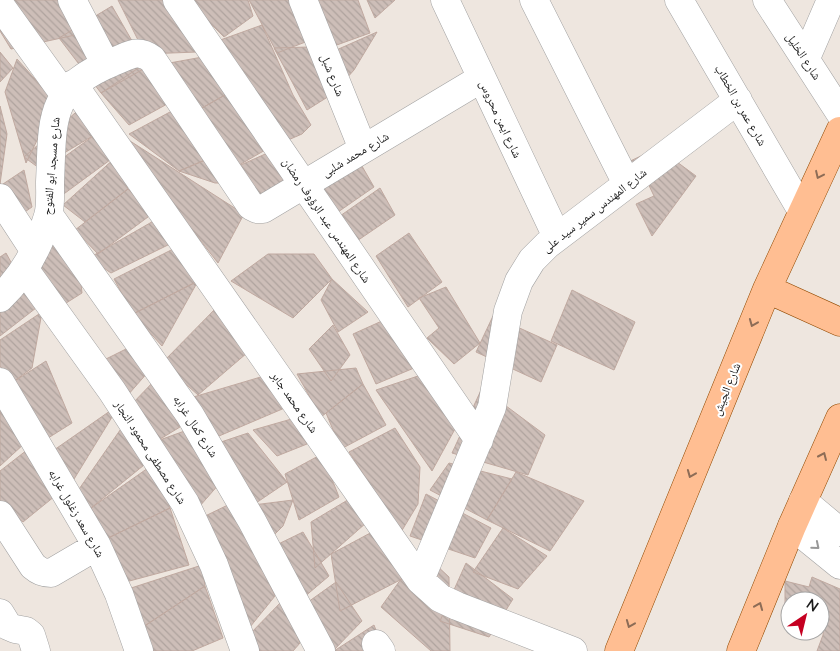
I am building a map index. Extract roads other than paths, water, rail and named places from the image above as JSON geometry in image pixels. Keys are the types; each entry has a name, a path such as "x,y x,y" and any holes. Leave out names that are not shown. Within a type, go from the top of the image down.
{"main road":[{"name":"شارع الجيش","path":"619,651 767,289 840,131"},
{"path":"767,289 840,322"},
{"path":"741,651 792,526 840,418"}],"street":[{"path":"69,89 83,76 106,65 72,0"},
{"name":"شارع المهندس عبد الرؤوف رمضان","path":"177,0 479,440"},
{"name":"شارع شبل","path":"303,0 363,150"},
{"name":"شارع ايمن محروس","path":"445,0 557,238"},
{"path":"534,0 627,184"},
{"name":"شارع عمر بن الخطاب","path":"679,0 802,211"},
{"name":"شارع الخليل","path":"767,0 840,113"},
{"path":"806,58 831,0"},
{"name":"شارع محمد جابر","path":"0,5 69,89 420,580 440,598 457,606 573,651"},
{"name":"شارع محمد شلبى","path":"106,65 137,52 144,54 152,60 251,206 257,209 263,209 482,78"},
{"name":"شارع مسجد ابو الفتوح","path":"0,298 29,260 49,215 55,115 69,89"},
{"name":"شارع المهندس سمير سيد على","path":"420,580 492,406 508,311 519,281 532,260 547,245 738,100"},
{"name":"شارع مصطفى محمود النجار","path":"0,198 29,260 185,503 214,565 245,651"},
{"name":"شارع كمال غرابه","path":"49,215 190,415 252,521 322,651"},
{"name":"شارع سعد زغلول غرابه","path":"0,382 97,546 119,594 139,651"},
{"path":"803,501 840,532"},
{"path":"0,515 33,566 44,573 51,573 97,546"},
{"path":"792,526 840,565"},
{"path":"10,621 31,635 36,651"}]}
